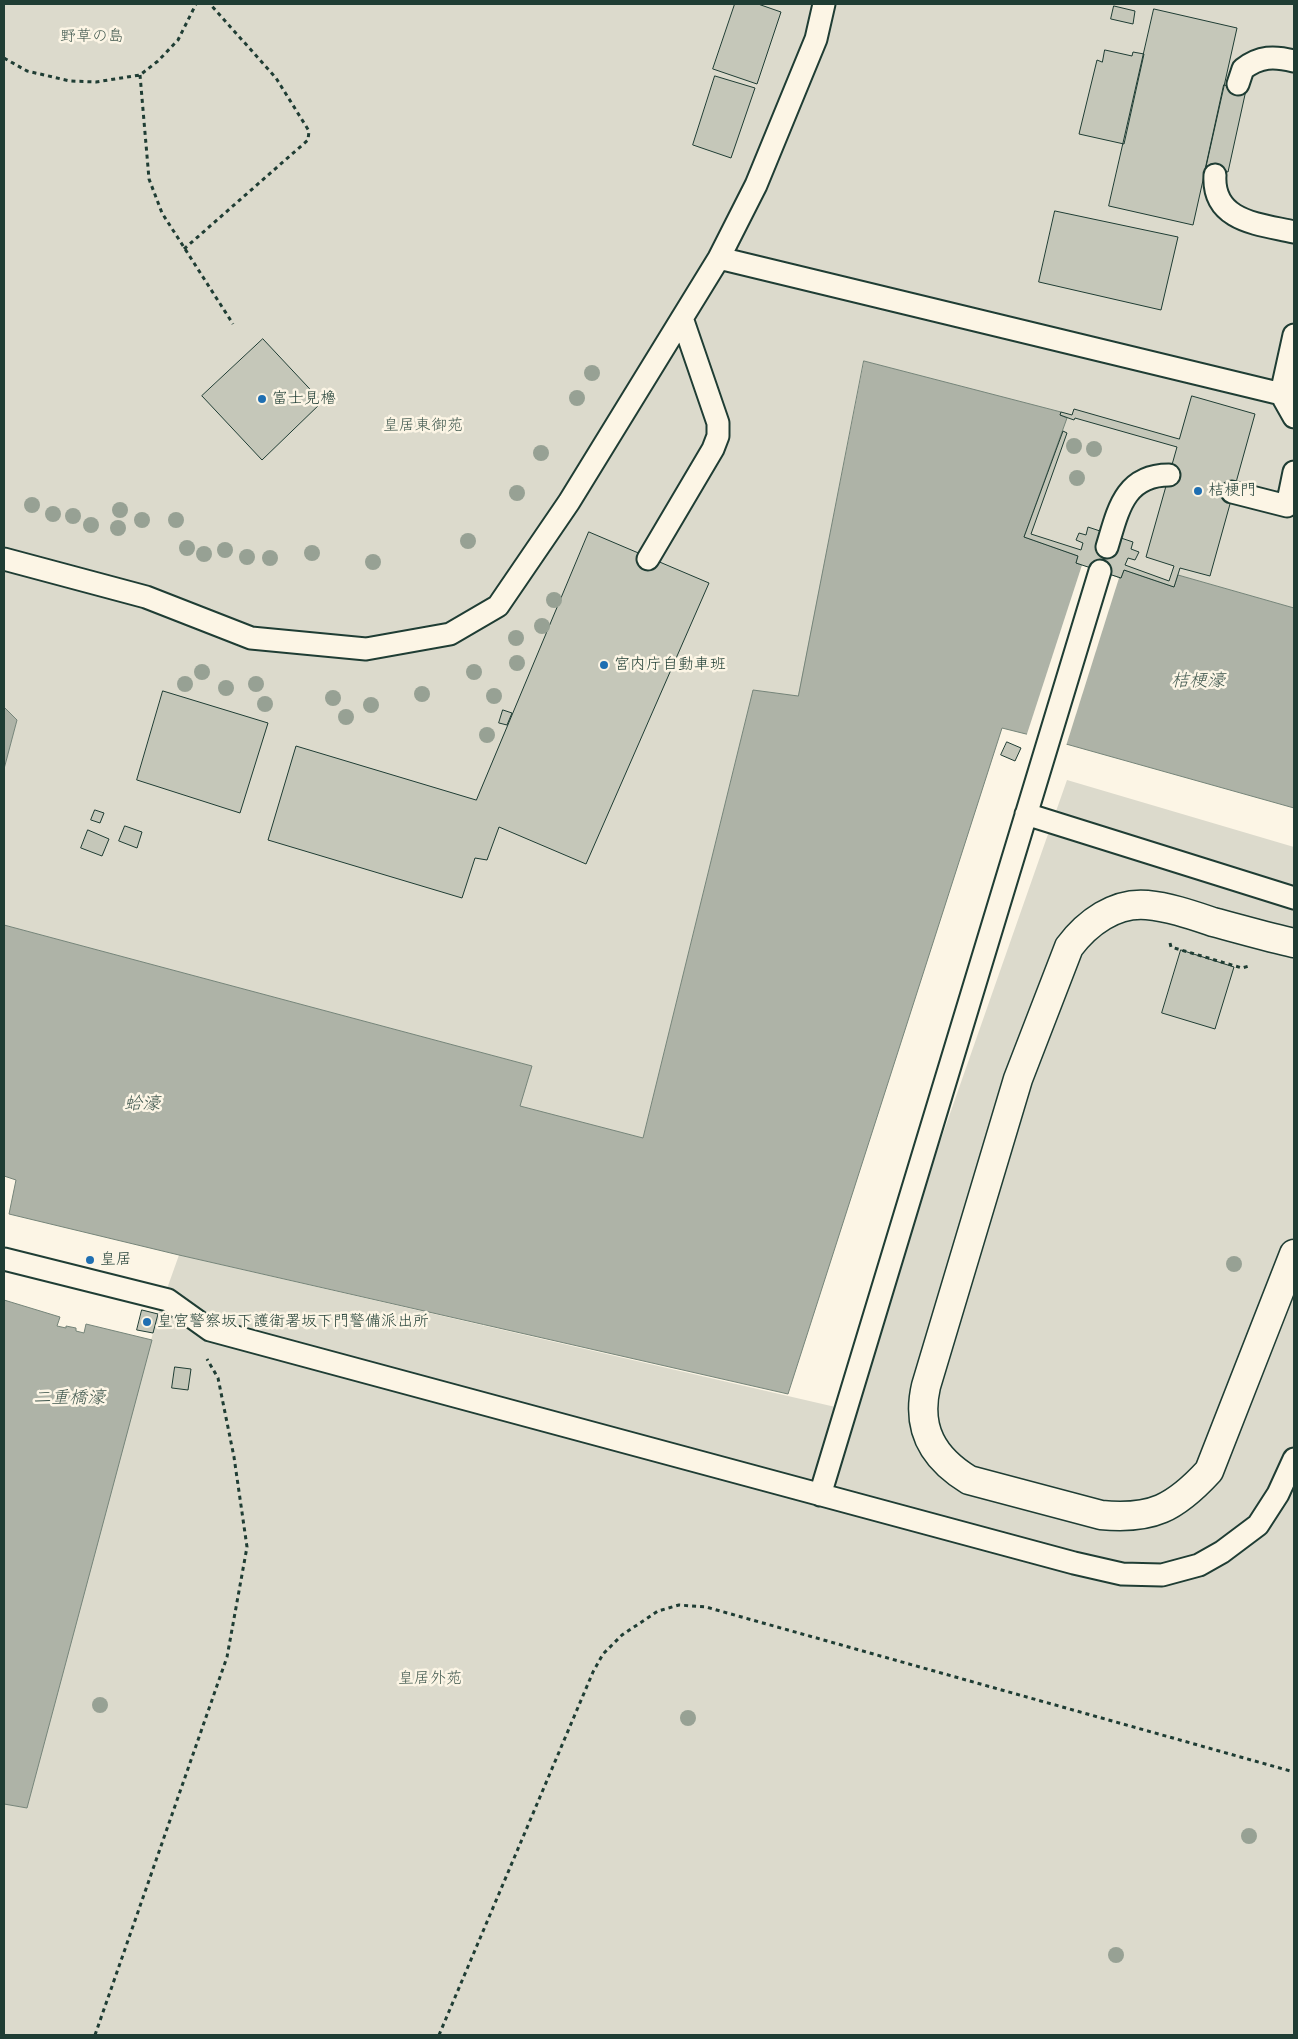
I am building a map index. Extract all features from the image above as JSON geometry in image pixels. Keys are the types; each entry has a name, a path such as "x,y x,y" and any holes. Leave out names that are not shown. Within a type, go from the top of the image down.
{"street":[{"path":"1294,943 1177,911 1145,905 1113,911 1099,918 1082,931 1069,947 1018,1079 926,1386 923,1399 923,1416 933,1447 941,1459 969,1480 1101,1515 1136,1516 1169,1506 1192,1490 1209,1471 1294,1254"}],"lane":[{"path":"4,559 146,597 251,638 366,649 450,634 498,606 569,502 719,258 760,176 816,39 824,4"},
{"path":"1238,84 1243,69 1260,59 1269,57 1294,61"},
{"path":"1215,175 1215,183 1220,201 1232,214 1252,222 1294,232"},
{"path":"719,258 1288,396"},
{"path":"648,559 713,449 718,436 718,423 682,318"},
{"path":"1294,335 1288,396 1294,417"},
{"path":"1232,492 1287,506 1294,472"},
{"path":"1107,547 1120,506 1130,489 1147,477 1169,475"},
{"path":"820,1495 1100,571"},
{"path":"1026,814 1294,898"},
{"path":"4,1259 168,1300 210,1330 1074,1563 1122,1574 1162,1575 1199,1565 1222,1552 1258,1525 1278,1494 1294,1459"}],"path":[{"path":"4,58 27,70 70,81 96,82 140,75 158,61 178,40 196,4"},
{"path":"184,249 308,140 309,131 276,78 210,4"},
{"path":"140,75 149,179 162,213 233,324"},
{"path":"95,2035 227,1657 247,1547 233,1449 218,1378 204,1355"},
{"path":"438,2035 593,1672 603,1654 622,1635 658,1611 680,1605 706,1607 1294,1772"}],"green space":[{"name":"皇居東御苑","path":"4,4 1294,4 1294,608 1178,575 1174,587 1125,570 1121,578 1119,578 1076,563 1078,556 1024,537 1067,418 1060,415 1060,412 864,361 798,697 753,690 643,1138 519,1106 532,1066 4,925 4,769 17,720 4,707"},
{"name":"皇居外苑","path":"1067,780 1294,847 1294,2035 4,2035 4,1804 27,1808 158,1314 179,1255 857,1412 926,1182"}],"water":[{"name":"蛤濠","path":"864,361 1061,412 1060,415 1067,418 1024,537 1078,556 1076,563 1119,578 1121,578 1124,570 1174,587 1178,575 1294,608 1294,808 1002,728 788,1394 179,1255 9,1214 16,1180 4,1176 4,925 532,1066 520,1106 643,1138 753,690 798,696"},
{"path":"4,707 17,720 4,769"},
{"name":"二重橋濠","path":"4,1300 60,1317 57,1326 76,1328 76,1331 84,1333 86,1324 152,1340 27,1808 4,1804"}],"pier":[{"path":"1082,565 1119,578 1066,746 1026,737"}],"building":[{"path":"735,4 758,4 781,12 757,84 713,69"},
{"path":"1114,6 1135,11 1133,24 1111,19"},
{"path":"1154,9 1237,28 1193,225 1109,206"},
{"path":"1105,50 1132,56 1133,52 1144,54 1124,144 1079,134 1097,60 1102,62"},
{"path":"715,76 755,88 731,158 693,145"},
{"path":"1224,85 1246,90 1228,172 1206,167"},
{"path":"1055,211 1178,237 1161,310 1039,282"},
{"name":"富士見櫓","path":"263,339 322,402 262,460 202,396"},
{"name":"桔梗門","path":"1192,396 1255,414 1210,576 1180,568 1174,587 1124,570 1121,578 1076,563 1078,556 1024,537 1063,431 1067,433 1031,534 1081,550 1083,543 1076,540 1079,533 1086,535 1088,527 1133,542 1131,549 1139,552 1135,560 1128,558 1125,565 1169,581 1174,566 1146,557 1177,447 1060,415 1061,412 1072,415 1074,409 1179,439"},
{"name":"宮内庁自動車班","path":"589,532 709,583 586,864 499,827 487,860 475,858 462,898 268,840 296,746 476,800"},
{"path":"163,691 268,723 240,813 137,780"},
{"path":"503,710 512,713 507,725 499,723"},
{"path":"1007,742 1021,748 1015,761 1001,755"},
{"path":"95,810 104,813 100,823 91,820"},
{"path":"125,826 142,832 137,848 119,841"},
{"path":"88,830 109,839 102,856 81,848"},
{"path":"1181,950 1234,967 1215,1029 1162,1013"},
{"name":"皇宮警察坂下護衛署坂下門警備派出所","path":"142,1310 158,1314 153,1333 137,1330"},
{"path":"175,1367 191,1369 188,1390 172,1388"}],"place":[{"name":"富士見櫓","path":"262,399"},
{"name":"桔梗門","path":"1198,491"},
{"name":"宮内庁自動車班","path":"604,665"},
{"name":"皇居","path":"90,1260"},
{"name":"皇宮警察坂下護衛署坂下門警備派出所","path":"147,1322"}],"park label":[{"name":"野草の島","path":"92,37"}],"water label":[{"name":"桔梗濠","path":"1198,681"}]}
